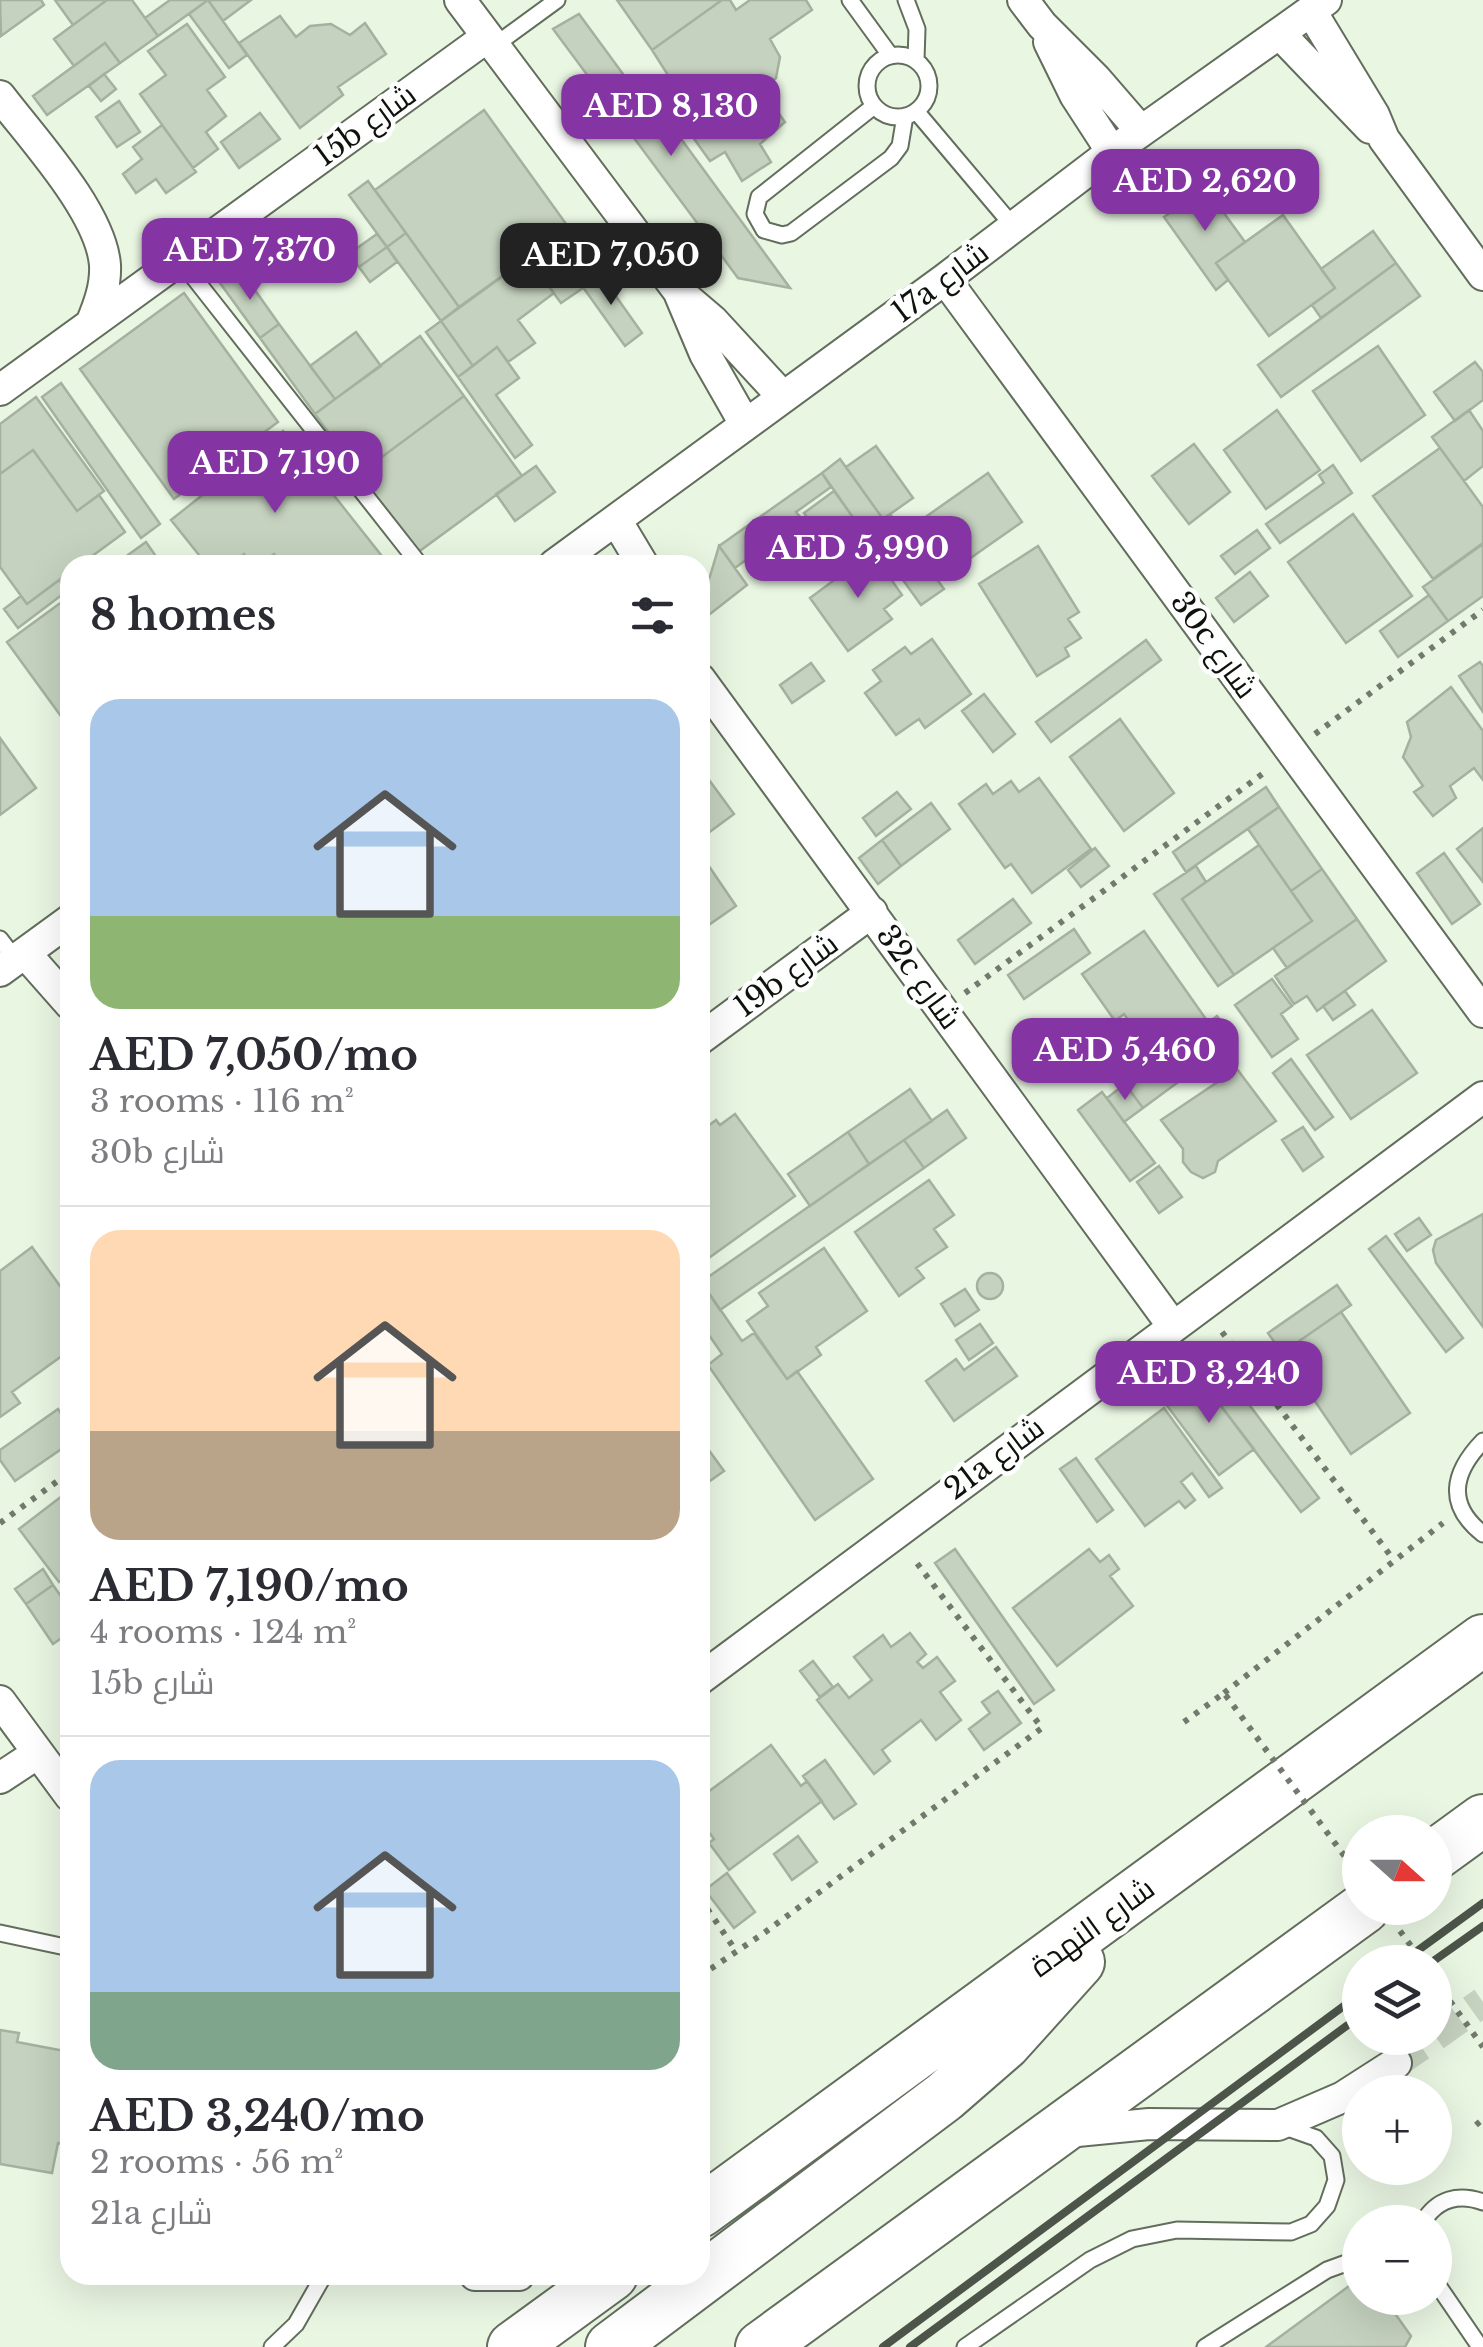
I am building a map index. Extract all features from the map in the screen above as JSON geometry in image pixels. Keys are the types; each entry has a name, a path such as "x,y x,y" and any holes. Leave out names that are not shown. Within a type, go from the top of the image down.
{"main road":[{"name":"شارع النهدة","path":"710,2195 1133,1897 1483,1640"},
{"path":"1452,1843 1483,1820"},
{"path":"710,2272 944,2096 1005,2044 1133,1897"},
{"path":"761,2347 1054,2134 1362,1925"},
{"path":"513,2347 598,2285"},
{"path":"611,2347 693,2285"}],"street":[{"path":"460,0 679,292 784,397"},
{"path":"1024,0 1042,26 1075,95 1112,152"},
{"path":"1319,5 1384,140"},
{"name":"17a شارع","path":"592,555 616,520 1112,152 1319,5"},
{"path":"1042,26 1142,131"},
{"path":"1280,34 1384,140 1483,275"},
{"name":"15b شارع","path":"0,390 490,41"},
{"path":"0,96 83,207 98,234 105,264 102,296 91,324"},
{"name":"30c شارع","path":"945,279 1483,1012"},
{"path":"679,292 704,354 745,424"},
{"path":"616,520 637,555"},
{"name":"32c شارع","path":"710,692 1172,1325"},
{"name":"19b شارع","path":"710,1032 872,912"},
{"path":"60,936 10,956 60,996"},
{"name":"21a شارع","path":"710,1672 1483,1097"},
{"path":"0,1700 10,1735 38,1753 60,1783"},
{"path":"0,1778 38,1753"},
{"path":"1054,2134 1149,2124 1278,2125 1343,2097 1396,2063"}],"lane":[{"path":"490,41 557,0"},
{"path":"850,0 890,56"},
{"path":"906,0 915,18 916,60"},
{"path":"903,54 916,60 930,79 924,103 910,114 894,117 874,106 867,82 879,61 903,54"},
{"path":"874,106 759,197 755,214 764,230 772,234 791,233 890,158 900,146 910,114"},
{"path":"910,114 1014,226"},
{"path":"180,260 412,555"},
{"path":"1483,1441 1467,1459 1457,1494 1460,1511 1483,1534"},
{"path":"0,1933 60,1946"},
{"path":"965,2347 1090,2260 1132,2239 1177,2230 1290,2232 1311,2224 1327,2206 1336,2180 1332,2156 1316,2138 1278,2125"},
{"path":"1438,2205 1447,2199 1467,2197 1483,2202"},
{"path":"1205,2347 1327,2270 1342,2265"},
{"path":"272,2347 296,2324 318,2285"},
{"path":"1452,2307 1480,2347"}],"path":[{"path":"943,1010 1483,610"},
{"path":"1201,1304 1393,1559"},
{"path":"0,1524 60,1479"},
{"path":"1184,1722 1460,1511"},
{"path":"710,1969 1042,1728 894,1534"},
{"path":"1224,1693 1342,1853"},
{"path":"710,1912 737,1951"},
{"path":"1388,1925 1407,1945"},
{"path":"1452,2004 1483,2047"},
{"path":"1476,2125 1483,2119"}],"building":[{"path":"0,0 41,0 44,5 1,36"},
{"path":"55,0 107,0 73,25"},
{"path":"107,0 132,0 158,36 120,63 105,43 74,66 54,39"},
{"path":"170,0 208,0 158,36 145,18"},
{"path":"208,0 251,0 223,21"},
{"path":"208,0 247,55 229,68 189,14"},
{"path":"617,0 722,0 652,50"},
{"path":"722,0 730,0 736,10 750,0 806,0 812,10 770,39 780,57 776,78 762,90 785,122 760,144 771,162 742,181 725,152 710,161 669,104 680,94 652,50"},
{"path":"579,14 664,130 679,136 790,288 738,278 553,29"},
{"path":"280,16 296,37 310,26 331,24 350,35 365,23 386,54 338,87 343,95 300,128 239,43"},
{"path":"187,24 225,77 207,90 226,116 206,132 218,149 193,168 140,94 166,75 148,51"},
{"path":"105,43 120,63 47,115 33,96"},
{"path":"104,74 116,89 101,101 89,86"},
{"path":"119,101 140,132 117,147 96,117"},
{"path":"484,110 569,228 459,307 375,190"},
{"path":"260,113 280,139 239,168 221,142"},
{"path":"162,125 196,172 166,193 156,179 136,193 123,174 142,159 133,147"},
{"path":"368,181 406,233 387,247 349,195"},
{"path":"1205,187 1245,242 1216,263 1228,280 1216,290 1164,217"},
{"path":"1283,215 1335,288 1269,336 1216,263"},
{"path":"1373,231 1396,263 1321,318 1312,305 1335,288 1321,269"},
{"path":"406,233 459,307 441,321 387,247"},
{"path":"377,234 387,247 359,267 350,253"},
{"path":"551,241 583,288 561,303 528,258"},
{"path":"387,247 397,262 370,282 359,267"},
{"path":"528,258 554,293 518,320 535,343 508,362 497,347 473,366 441,321"},
{"path":"1396,263 1420,296 1281,397 1258,365"},
{"path":"240,269 279,324 260,338 220,283"},
{"path":"598,271 642,333 625,346 580,283"},
{"path":"184,293 278,422 174,499 80,369"},
{"path":"441,321 473,366 458,377 426,332"},
{"path":"279,324 335,399 315,414 260,338"},
{"path":"356,332 381,366 335,399 310,366"},
{"path":"420,336 464,396 359,474 315,414"},
{"path":"1378,346 1425,415 1361,461 1313,391"},
{"path":"497,347 519,378 496,395 532,445 515,458 458,377"},
{"path":"1475,362 1483,372 1483,400 1455,421 1434,392"},
{"path":"61,383 160,524 141,538 42,397"},
{"path":"464,396 522,476 417,553 359,474"},
{"path":"36,397 104,491 77,511 33,450 0,474 0,424"},
{"path":"1277,410 1320,470 1266,509 1224,450"},
{"path":"1469,410 1483,431 1483,466 1464,481 1432,437"},
{"path":"283,431 381,555 199,555 171,520"},
{"path":"1194,444 1230,492 1189,524 1152,476"},
{"path":"876,446 913,498 883,519 846,467"},
{"path":"1440,448 1483,507 1483,543 1433,579 1373,496"},
{"path":"33,450 77,511 99,495 125,532 94,555 60,555 60,579 27,604 0,567 0,474"},
{"path":"840,459 883,519 864,533 822,473"},
{"path":"1333,465 1352,493 1280,543 1266,524 1324,483 1319,475"},
{"path":"536,466 555,492 515,521 496,494"},
{"path":"822,473 831,487 796,512 802,519 735,568 719,546"},
{"path":"988,473 1022,522 952,571 917,523"},
{"path":"834,491 859,526 829,548 804,513"},
{"path":"890,514 944,589 921,605 867,530"},
{"path":"1353,514 1412,596 1346,643 1288,562"},
{"path":"1257,530 1270,548 1235,574 1221,556"},
{"path":"146,542 155,555 128,555"},
{"path":"1483,544 1483,596 1448,621 1423,587"},
{"path":"719,546 747,585 710,614 710,576"},
{"path":"1038,546 1079,612 1068,619 1081,638 1065,648 1069,656 1037,676 979,584"},
{"path":"872,552 902,595 884,609 892,619 848,651 810,598"},
{"path":"1250,572 1268,596 1234,622 1216,598"},
{"path":"60,581 60,596 18,628 4,609 21,596 27,604"},
{"path":"1429,595 1448,621 1398,657 1380,631"},
{"path":"60,603 60,715 7,642"},
{"path":"932,639 971,694 925,728 919,719 896,735 865,693 881,681 873,670 905,647 911,654"},
{"path":"1146,640 1161,660 1051,742 1036,722"},
{"path":"1480,662 1483,666 1483,712 1459,676"},
{"path":"811,663 824,681 792,703 780,685"},
{"path":"1451,687 1483,731 1483,780 1474,768 1450,786 1456,798 1433,816 1414,792 1423,786 1403,757 1411,737 1407,722"},
{"path":"984,694 1015,734 993,752 962,711"},
{"path":"1120,719 1174,793 1124,831 1070,757"},
{"path":"0,738 36,788 0,815"},
{"path":"1039,778 1091,849 1032,893 1011,864 1005,868 959,804 986,784 993,794 1011,781 1019,792"},
{"path":"710,781 734,814 710,832"},
{"path":"1266,787 1279,807 1186,872 1173,852"},
{"path":"897,792 911,809 876,836 863,818"},
{"path":"931,803 950,829 901,866 882,840"},
{"path":"1279,807 1322,869 1291,891 1248,829"},
{"path":"1483,828 1483,882 1457,849"},
{"path":"882,840 901,866 878,884 859,858"},
{"path":"1259,845 1312,921 1234,975 1182,899"},
{"path":"1095,848 1109,866 1081,887 1068,870"},
{"path":"1444,853 1480,904 1452,924 1417,873"},
{"path":"1196,866 1206,882 1182,899 1234,975 1218,986 1154,894"},
{"path":"710,868 736,906 710,924"},
{"path":"1322,869 1357,919 1287,968 1273,948 1312,921 1291,891"},
{"path":"1013,899 1031,923 975,964 958,940"},
{"path":"1357,919 1386,961 1317,1011 1307,996 1294,1004 1275,976"},
{"path":"1074,929 1090,953 1024,999 1008,975"},
{"path":"1144,931 1208,1022 1185,1038 1172,1020 1142,1041 1124,1014 1115,1021 1082,974"},
{"path":"1272,979 1292,1006 1281,1014 1298,1039 1272,1057 1235,1005"},
{"path":"1345,991 1355,1005 1333,1020 1323,1006"},
{"path":"1372,1010 1417,1073 1351,1119 1307,1055"},
{"path":"1217,1016 1235,1040 1143,1108 1125,1084"},
{"path":"1291,1059 1333,1117 1315,1130 1273,1073"},
{"path":"1237,1069 1276,1121 1218,1161 1215,1172 1203,1178 1183,1162 1183,1149 1161,1120"},
{"path":"1125,1084 1143,1108 1124,1122 1107,1098"},
{"path":"910,1089 932,1121 869,1164 848,1132"},
{"path":"1102,1092 1155,1163 1130,1181 1078,1110"},
{"path":"947,1110 966,1138 924,1168 904,1140"},
{"path":"735,1114 795,1196 710,1257 710,1124 716,1120 720,1125"},
{"path":"1303,1127 1323,1157 1303,1171 1282,1140"},
{"path":"848,1132 869,1164 810,1206 788,1174"},
{"path":"904,1140 924,1168 720,1310 710,1295 710,1276"},
{"path":"1159,1166 1182,1197 1159,1213 1137,1182"},
{"path":"929,1180 954,1215 934,1229 947,1247 916,1268 924,1278 899,1296 855,1232"},
{"path":"1483,1214 1483,1327 1436,1263 1433,1250 1436,1240"},
{"path":"1419,1218 1431,1235 1407,1251 1395,1234"},
{"path":"1386,1236 1463,1338 1446,1352 1369,1249"},
{"path":"32,1247 60,1286 60,1357 12,1392 20,1403 0,1417 0,1271"},
{"path":"824,1248 867,1311 816,1347 821,1355 787,1379 747,1321 768,1306 759,1293"},
{"path":"990,1273 999,1277 1003,1286 999,1295 990,1299 981,1295 977,1286 981,1277"},
{"path":"1337,1285 1351,1305 1282,1353 1268,1333"},
{"path":"965,1289 979,1310 955,1326 941,1304"},
{"path":"710,1295 742,1341 754,1333 787,1379 797,1371 873,1479 815,1520 710,1368 722,1354 710,1337"},
{"path":"1341,1312 1410,1413 1351,1454 1282,1353"},
{"path":"980,1324 993,1343 969,1360 956,1340"},
{"path":"996,1347 1017,1376 954,1421 926,1381 956,1359 964,1370"},
{"path":"1218,1363 1319,1498 1301,1512 1199,1377"},
{"path":"1199,1377 1254,1449 1219,1475 1165,1403"},
{"path":"1164,1408 1222,1488 1209,1497 1192,1473 1181,1482 1195,1500 1185,1508 1179,1501 1145,1526 1096,1459"},
{"path":"58,1409 60,1450 15,1481 0,1460 0,1450"},
{"path":"710,1452 724,1471 710,1481"},
{"path":"1076,1458 1113,1510 1097,1522 1060,1469"},
{"path":"60,1498 60,1581 59,1582 19,1529"},
{"path":"955,1549 1054,1690 1034,1704 935,1563"},
{"path":"1089,1549 1100,1562 1109,1555 1119,1569 1110,1576 1133,1606 1057,1666 1013,1608"},
{"path":"43,1569 53,1585 26,1604 15,1589"},
{"path":"53,1585 60,1595 60,1639 53,1644 26,1604"},
{"path":"910,1633 926,1654 917,1662 923,1668 937,1657 955,1681 940,1692 961,1720 936,1740 921,1720 882,1750 890,1761 874,1774 817,1700 838,1684 849,1698 872,1680 854,1657 883,1635 891,1647"},
{"path":"813,1661 833,1687 820,1697 800,1671"},
{"path":"998,1691 1021,1723 984,1750 969,1729 990,1713 982,1702"},
{"path":"771,1745 801,1786 807,1781 822,1801 729,1870 710,1844 714,1839 710,1834 710,1791"},
{"path":"825,1760 856,1804 834,1819 803,1776"},
{"path":"798,1836 817,1862 792,1880 774,1854"},
{"path":"727,1873 755,1912 734,1928 710,1897 710,1886"},
{"path":"0,2030 19,2033 17,2042 60,2050 60,2144 52,2173 0,2164"},
{"path":"1342,2291 1342,2315 1396,2315 1411,2336 1405,2347 1266,2347"}],"tunnel":[{"path":"1452,2024 1483,2002"},
{"path":"1396,2063 1408,2055"}],"railway":[{"path":"1425,1945 1483,1903"},
{"path":"1452,1948 1483,1926"},
{"path":"883,2347 1342,2007"},
{"path":"910,2347 1342,2029"}]}
